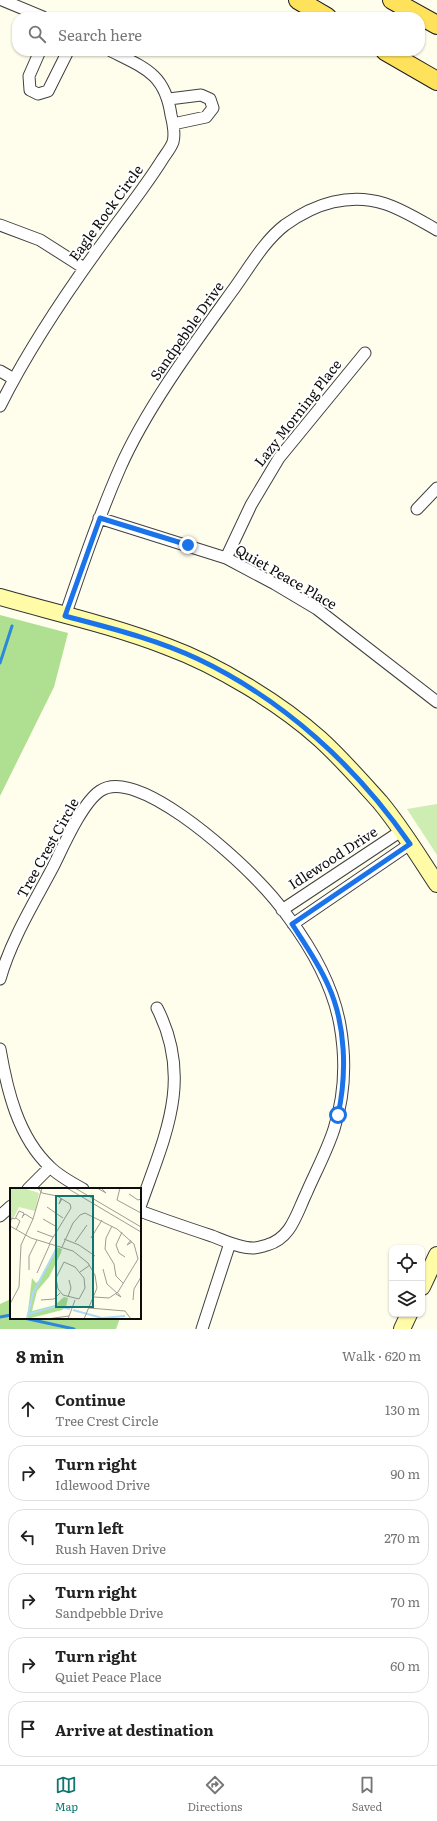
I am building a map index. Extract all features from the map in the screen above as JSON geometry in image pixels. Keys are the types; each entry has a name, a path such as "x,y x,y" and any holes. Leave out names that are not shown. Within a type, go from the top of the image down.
{"main road":[{"path":"298,0 318,12"},
{"path":"392,0 414,12"},
{"path":"425,18 437,25"},
{"path":"394,56 437,81"}],"street":[{"path":"2,0 31,12"},
{"path":"38,56 29,76 30,90 38,94 48,91 66,56"},
{"name":"Eagle Rock Circle","path":"0,406 14,378 84,268 154,173 173,142 173,124 169,99 162,86 154,76 142,66 121,56"},
{"path":"169,99 201,95 210,99 213,108 206,117 173,124"},
{"name":"Sandpebble Drive","path":"65,616 100,518 121,466 146,418 204,331 267,243 285,226 302,214 333,202 364,200 381,202 396,207 437,230"},
{"path":"0,225 40,240 84,268"},
{"name":"Lazy Morning Place","path":"226,558 251,505 279,458 365,353"},
{"path":"0,371 14,378"},
{"path":"417,509 437,488"},
{"name":"Quiet Peace Place","path":"100,518 226,558 275,584 317,609 437,702"},
{"path":"0,597 168,646 198,659 253,691 290,716 320,739 380,803 437,884"},
{"name":"Tree Crest Circle","path":"0,979 23,924 72,830 87,805 101,790 115,786 134,788 171,809 195,825 223,848 255,878 282,910 322,972 329,986 340,1024 343,1065 342,1099 334,1131 291,1227 278,1241 254,1249 230,1243 141,1211"},
{"path":"292,924 405,838"},
{"name":"Idlewood Drive","path":"282,910 405,838"},
{"path":"141,1204 166,1133 174,1100 174,1061 171,1045 157,1008"},
{"path":"0,1053 12,1098 24,1132 31,1144 50,1167 82,1188"},
{"path":"29,1188 50,1167"},
{"path":"0,1216 10,1207"},
{"path":"202,1329 230,1243"},
{"path":"425,1281 437,1255"},
{"path":"402,1329 408,1317"}],"green space":[{"path":"0,615 68,633 54,687 0,796"},
{"path":"437,804 437,855 407,809"},
{"path":"10,1299 10,1319 120,1319 116,1329 0,1329 0,1304"}],"waterway":[{"path":"0,663 12,626"},
{"path":"0,1317 10,1315"},
{"path":"29,1319 74,1329"}],"route":[{"path":"188,545 100,518 91,538 65,616 168,646 198,659 253,691 290,716 320,739 380,803 410,844 292,924 314,958 329,986 340,1024 343,1083 342,1099 338,1115"}]}
